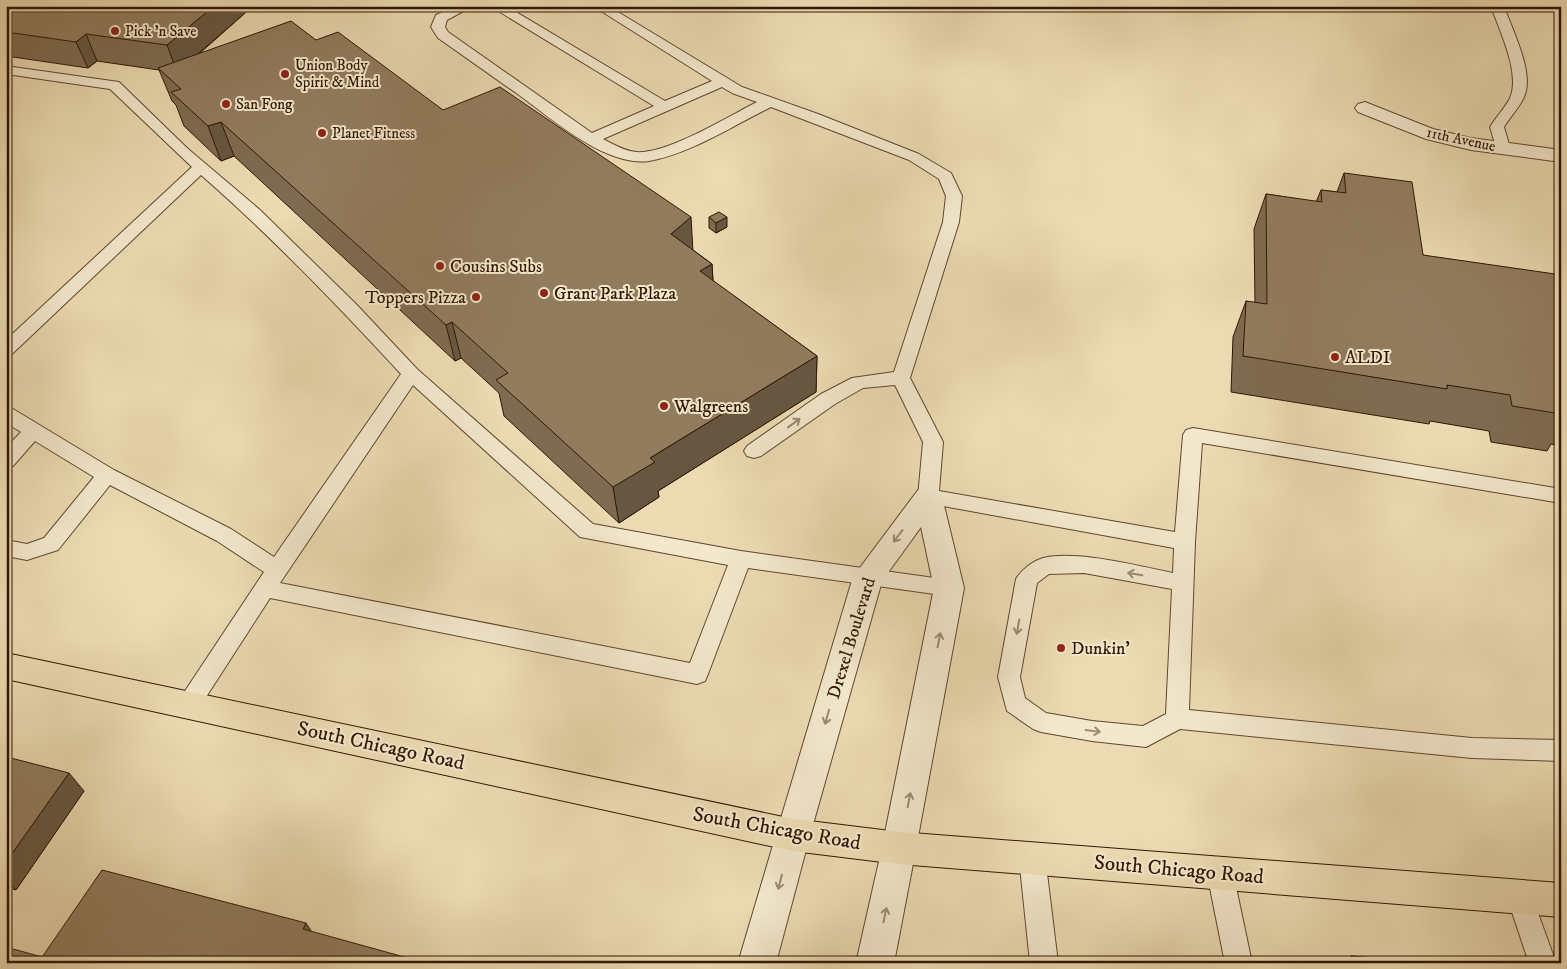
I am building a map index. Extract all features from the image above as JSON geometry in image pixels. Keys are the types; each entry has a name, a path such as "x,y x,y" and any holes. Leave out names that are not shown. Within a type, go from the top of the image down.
{"main road":[{"name":"South Chicago Road","path":"6,666 793,835 899,848 1561,900"}],"street":[{"name":"11th Avenue","path":"1365,108 1426,133 1471,144 1561,156"},
{"name":"Drexel Boulevard","path":"757,963 868,576 928,497"},
{"path":"875,963 949,588 928,497"}],"lane":[{"path":"467,6 441,18 438,27 442,35 591,139 617,152 639,158 659,155 769,102"},
{"path":"496,6 665,107"},
{"path":"599,6 737,90 914,157 946,176 954,196 951,222 901,378 933,442 928,497 1185,542"},
{"path":"1497,6 1519,73 1520,87 1518,97 1503,115 1497,127 1502,148"},
{"path":"6,70 114,86 201,167 254,213 350,308 411,373 587,531 741,559 949,588"},
{"path":"591,139 723,81"},
{"path":"6,350 201,167"},
{"path":"189,704 264,589 411,373"},
{"path":"754,451 828,398 859,382 901,378"},
{"path":"6,414 107,475 224,535 278,570"},
{"path":"6,461 33,431"},
{"path":"1177,719 1185,542 1193,435 1561,496"},
{"path":"6,548 27,552 50,544 107,475"},
{"path":"264,589 697,674 741,559"},
{"path":"1183,583 1084,565 1045,566 1027,579 1009,677 1015,704 1041,722 1092,731 1146,737 1177,719 1472,748 1561,752"},
{"path":"1032,857 1044,963"},
{"path":"1220,872 1239,963"},
{"path":"1520,897 1543,963"}],"building":[{"path":"6,6 214,6 167,45 86,34 76,42 6,32"},
{"name":"Grant Park Plaza","path":"291,21 316,40 338,32 443,110 500,87 691,217 671,234 712,264 700,271 817,356 650,458 655,462 613,487 496,380 508,373 452,322 446,325 221,122 208,126 171,92 181,89 158,68"},
{"path":"1344,173 1412,182 1423,255 1555,274 1561,298 1561,414 1512,406 1510,395 1447,385 1447,389 1243,356 1246,301 1267,304 1266,194 1322,202 1321,190 1346,193"},
{"path":"719,212 727,217 716,223 709,217"},
{"path":"6,758 69,773 6,862"},
{"path":"102,870 306,923 303,929 426,963 38,963"},
{"path":"6,947 42,957 38,963 6,963"},
{"path":"1351,956 1432,963 1353,963"},
{"path":"440,959 455,963 437,963"}],"place":[{"name":"Pick 'n Save","path":"115,31"},
{"name":"Union Body Spirit & Mind","path":"285,74"},
{"name":"San Fong","path":"226,104"},
{"name":"Planet Fitness","path":"322,133"},
{"name":"Cousins Subs","path":"440,266"},
{"name":"Grant Park Plaza","path":"544,293"},
{"name":"Toppers Pizza","path":"476,297"},
{"name":"ALDI","path":"1335,357"},
{"name":"Walgreens","path":"664,406"},
{"name":"Dunkin'","path":"1061,648"}]}
